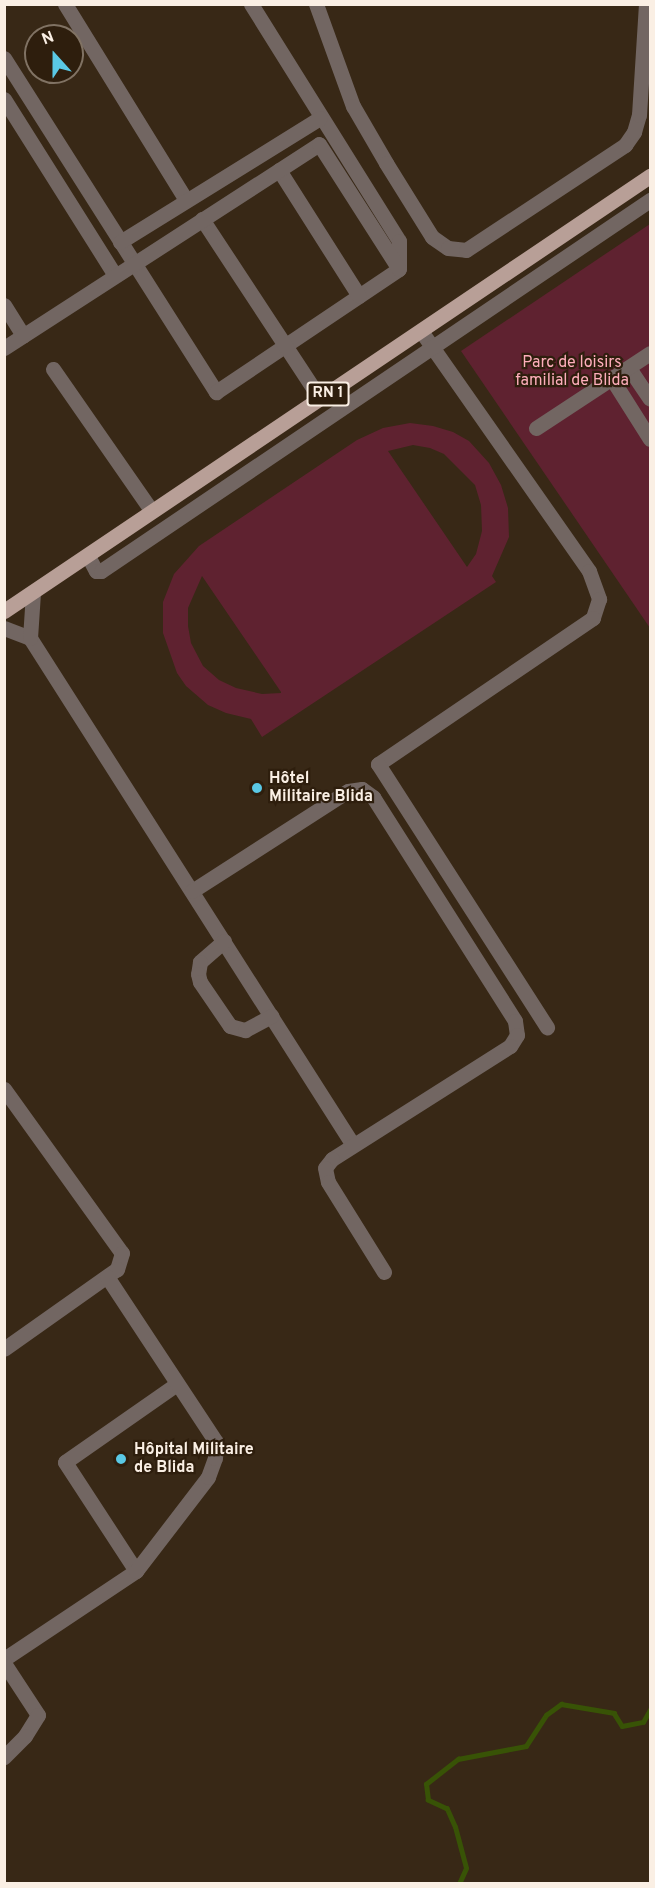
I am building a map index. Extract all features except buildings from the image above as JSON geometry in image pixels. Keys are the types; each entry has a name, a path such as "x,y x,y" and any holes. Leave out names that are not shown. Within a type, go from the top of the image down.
{"main road":[{"name":"RN 1","path":"4,600 651,165"},
{"name":"RN 1","path":"4,611 651,176"}],"lane":[{"path":"65,4 186,200"},
{"path":"251,4 320,118 399,241 399,269"},
{"path":"318,6 353,106 386,163 432,237 448,248 466,250 625,146 634,132 639,115 646,4"},
{"path":"4,58 216,392 399,269"},
{"path":"4,99 114,274"},
{"path":"120,242 320,118"},
{"path":"4,348 114,274 319,144 399,269"},
{"path":"279,170 360,296"},
{"path":"88,556 96,571 101,571 651,200"},
{"path":"202,219 315,391"},
{"path":"4,305 23,335"},
{"path":"421,332 589,571 599,599 593,618 378,764 547,1027"},
{"path":"536,428 651,353"},
{"path":"629,368 651,399"},
{"path":"53,369 147,504"},
{"path":"612,379 651,439"},
{"path":"30,638 33,593"},
{"path":"4,628 30,638 353,1145"},
{"path":"192,891 355,789 368,792 515,1021 517,1035 510,1046 332,1159 324,1174 384,1272"},
{"path":"224,941 200,962 198,974 200,982 230,1026 246,1029 271,1016"},
{"path":"4,1089 122,1253 117,1269 4,1349"},
{"path":"4,1757 25,1736 38,1715 4,1661 136,1571 208,1477 214,1458 216,1442 107,1277"},
{"path":"136,1571 65,1462 177,1384"}],"green space":[{"name":"Parc de loisirs familial de Blida","path":"650,224 650,628 461,351"},
{"path":"410,423 453,432 469,441 489,463 501,485 508,508 509,537 492,576 496,582 262,737 251,719 226,713 208,705 186,686 177,673 163,633 163,602 174,574 199,546 357,440 383,428","holes":["413,445 430,448 444,454 475,485 481,505 482,531 476,554 467,567 388,451","202,576 281,692 281,693 262,694 236,688 219,680 203,666 191,643 188,626 188,608"]}],"waterway":[{"path":"459,1884 466,1868 455,1827 447,1809 428,1800 426,1784 458,1759 526,1746 546,1715 561,1704 614,1713 622,1726 643,1722 650,1710"}],"place":[{"name":"Hôtel Militaire Blida","path":"257,788"},
{"name":"Hôpital Militaire de Blida","path":"121,1459"}]}
